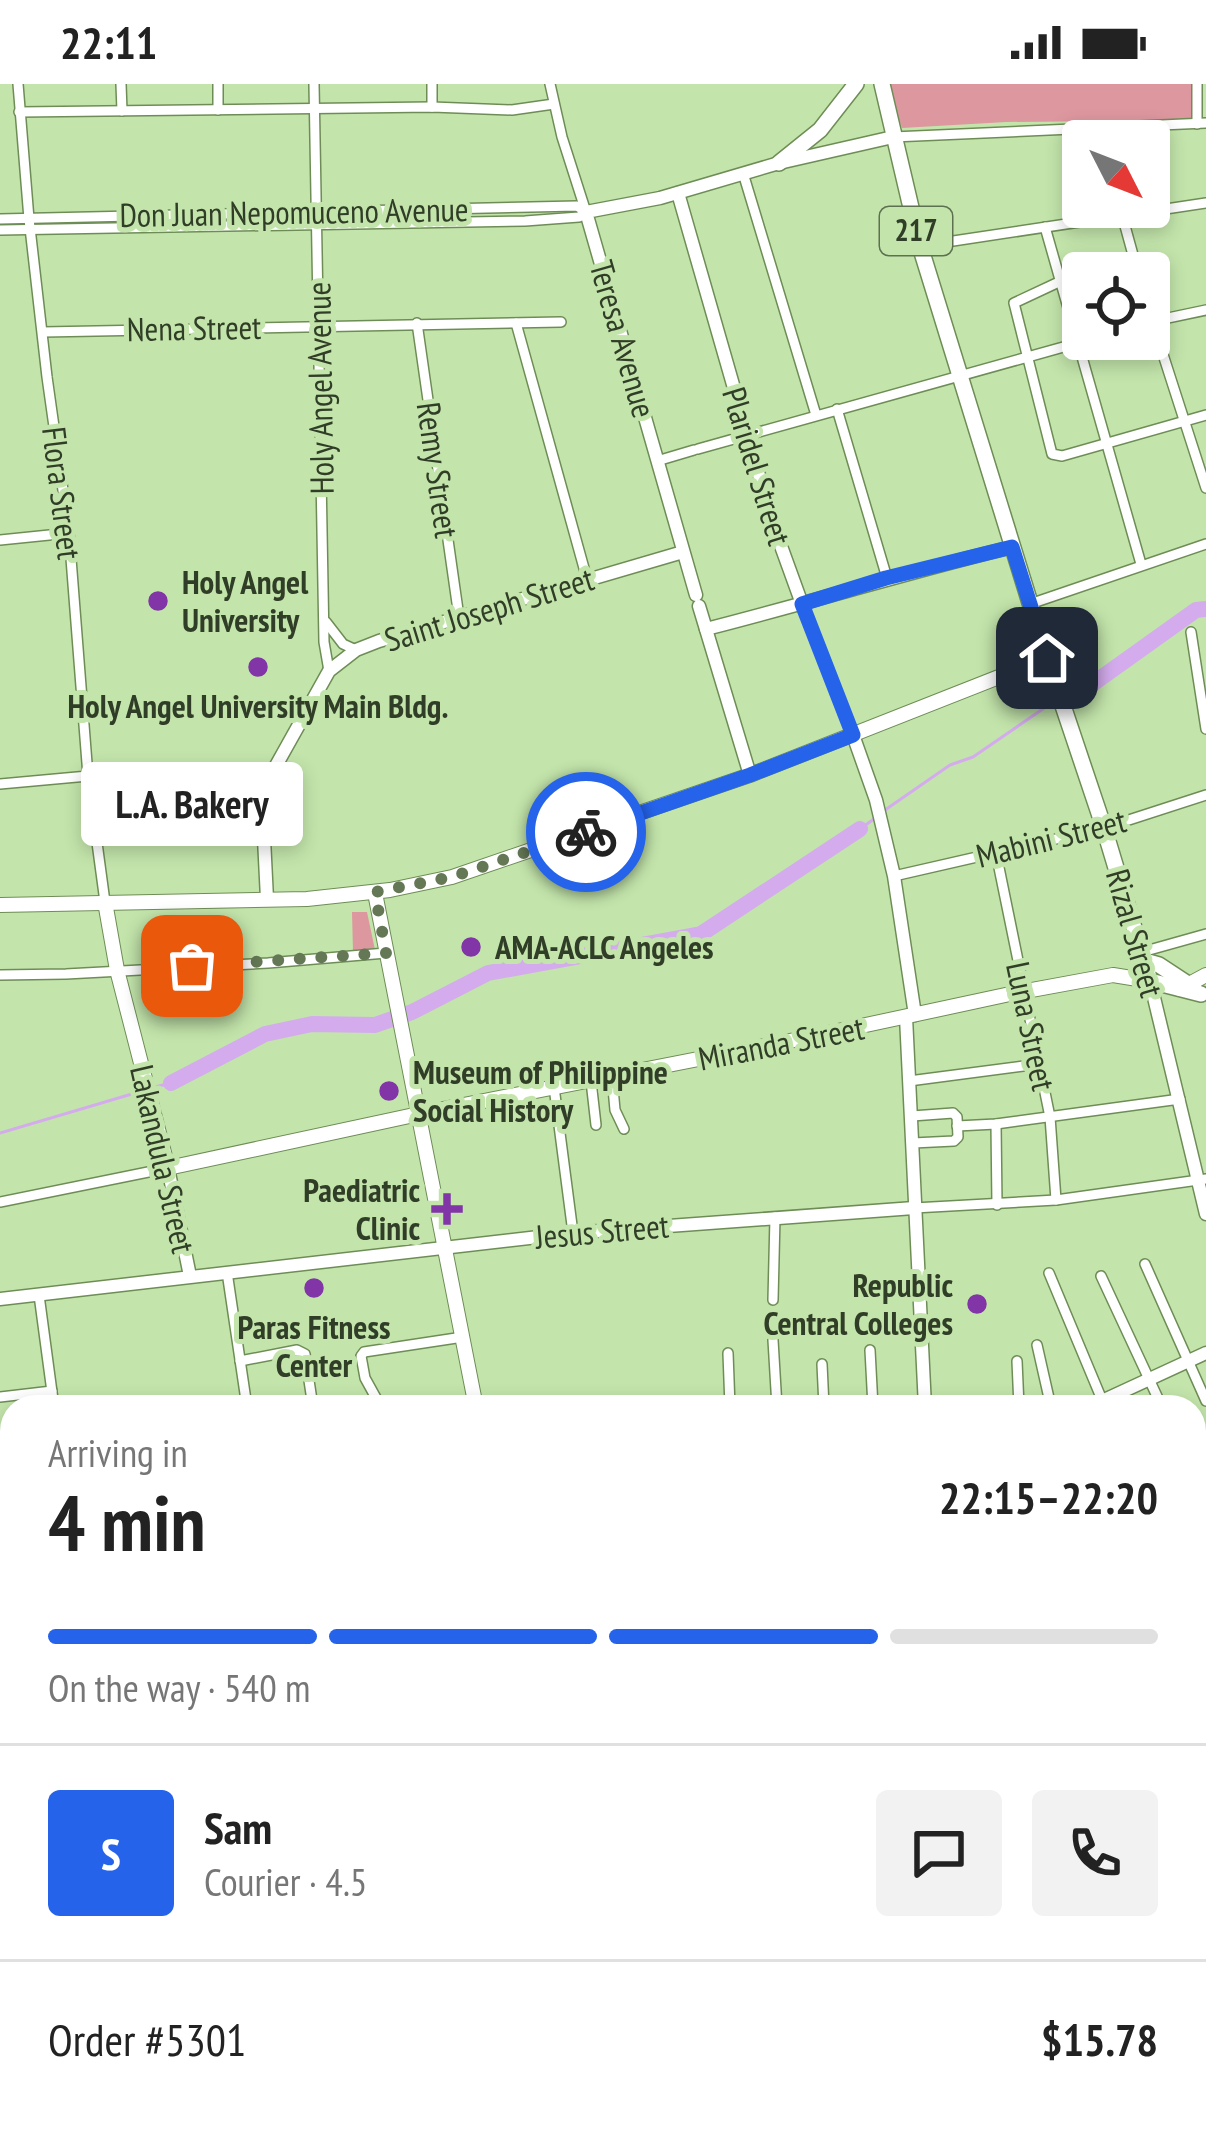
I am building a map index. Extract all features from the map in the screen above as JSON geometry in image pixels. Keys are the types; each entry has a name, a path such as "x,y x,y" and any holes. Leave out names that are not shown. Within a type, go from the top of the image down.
{"main road":[{"path":"779,164 820,130 856,84"},
{"name":"217","path":"882,84 920,246 1047,658"},
{"path":"0,905 307,899 452,877 750,775 1047,658"},
{"name":"Rizal Street","path":"1047,658 1105,828 1150,981"},
{"path":"375,892 474,1395"},
{"name":"Lakandula Street","path":"105,902 117,970 168,1168"},
{"path":"1143,957 1194,991"},
{"name":"Miranda Street","path":"168,1168 1112,975 1143,957"},
{"name":"Miranda Street","path":"1112,975 1150,981"},
{"path":"1194,991 1206,975"},
{"path":"1150,981 1194,991"}],"street":[{"name":"Flora Street","path":"18,84 105,902"},
{"path":"121,84 122,111"},
{"path":"218,84 218,110"},
{"name":"Holy Angel Avenue","path":"314,84 328,671"},
{"path":"432,84 432,107"},
{"name":"Teresa Avenue","path":"550,84 750,775"},
{"path":"893,136 1202,123 1197,84"},
{"path":"19,112 512,110 554,104"},
{"name":"Don Juan Nepomuceno Avenue","path":"178,220 317,225 579,217 893,136"},
{"path":"743,173 816,415"},
{"name":"Plaridel Street","path":"678,193 773,524 853,735 894,876 910,1016 924,1395"},
{"path":"1170,208 1206,203"},
{"name":"Don Juan Nepomuceno Avenue","path":"0,230 30,224 317,212 577,206 586,212"},
{"path":"452,222 453,209"},
{"name":"Don Juan Nepomuceno Avenue","path":"0,219 30,224"},
{"path":"920,246 1062,224"},
{"path":"1045,227 1062,285"},
{"path":"1061,281 1013,303 1054,456 1206,415"},
{"path":"1170,315 1206,310"},
{"name":"Remy Street","path":"417,322 459,617"},
{"name":"Nena Street","path":"43,332 561,322"},
{"path":"516,323 587,579"},
{"path":"657,461 1062,347"},
{"path":"1083,360 1141,564"},
{"path":"1164,360 1206,488"},
{"path":"837,409 886,578"},
{"path":"0,540 69,533"},
{"path":"1030,604 1206,544"},
{"path":"706,629 1012,547"},
{"name":"Saint Joseph Street","path":"267,899 262,799 328,671 356,650 683,552"},
{"path":"325,620 343,644 356,650"},
{"path":"1191,632 1206,729"},
{"path":"0,784 88,776"},
{"name":"Mabini Street","path":"894,876 1105,828 1206,795"},
{"name":"Luna Street","path":"996,853 1050,1117 1056,1200"},
{"path":"1143,957 1206,934"},
{"path":"0,975 386,953"},
{"name":"Rizal Street","path":"1150,981 1202,1180 1206,1214"},
{"path":"909,1081 1039,1064"},
{"path":"611,1077 615,1110 624,1129"},
{"path":"591,1082 596,1125"},
{"path":"554,1087 574,1233"},
{"path":"958,1126 1180,1099"},
{"path":"912,1116 953,1113 958,1126 954,1141 913,1143"},
{"path":"996,1124 997,1205"},
{"path":"0,1202 168,1168"},
{"name":"Lakandula Street","path":"168,1168 190,1276"},
{"name":"Jesus Street","path":"0,1299 574,1233 997,1205 1202,1180"},
{"path":"773,1300 775,1217"},
{"path":"1145,1264 1203,1395"},
{"path":"227,1273 245,1395"},
{"path":"1049,1273 1095,1395"},
{"path":"1101,1276 1156,1395"},
{"path":"39,1295 53,1395"},
{"path":"374,1395 365,1378 363,1353 463,1337"},
{"path":"773,1340 776,1395"},
{"path":"1037,1345 1048,1395"},
{"path":"870,1350 872,1395"},
{"path":"240,1361 302,1351 311,1395"},
{"path":"728,1353 730,1395"},
{"path":"1117,1395 1206,1353"},
{"path":"1017,1361 1018,1395"},
{"path":"822,1364 823,1395"},
{"path":"15,1395 52,1390"}],"shaded area":[{"path":"887,84 1193,84 1194,120 1062,120 902,128"},
{"path":"352,912 367,912 375,950 353,952"}],"waterway":[{"path":"1091,685 1196,610 1206,609"},
{"path":"1067,695 1091,685"},
{"path":"885,810 1053,702"},
{"path":"860,829 878,816"},
{"path":"171,1083 265,1034 312,1024 375,1025 412,1012 488,973 701,934 860,829"},
{"path":"151,1088 171,1083"},
{"path":"0,1133 142,1091"}],"way so far":[{"path":"192,966 386,953 375,892 452,877 586,832"}],"place":[{"name":"Holy Angel University","path":"158,601"},
{"name":"Holy Angel University Main Bldg.","path":"258,667"},
{"name":"AMA-ACLC Angeles","path":"471,947"},
{"name":"L.A. Bakery","path":"192,966"},
{"name":"Museum of Philippine Social History","path":"389,1091"},
{"name":"Paediatric Clinic","path":"447,1209"},
{"name":"Paras Fitness Center","path":"314,1288"},
{"name":"Republic Central Colleges","path":"977,1304"}],"route":[{"path":"586,832 853,735 802,604 1012,547 1047,658"}]}
